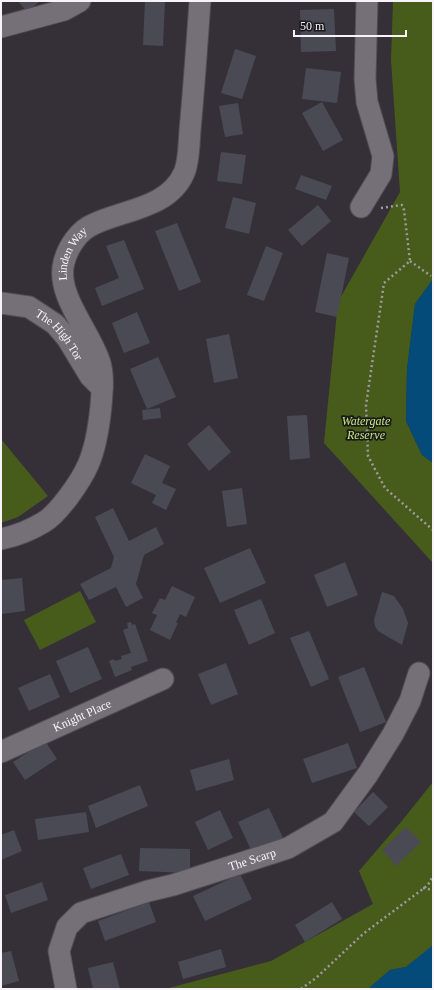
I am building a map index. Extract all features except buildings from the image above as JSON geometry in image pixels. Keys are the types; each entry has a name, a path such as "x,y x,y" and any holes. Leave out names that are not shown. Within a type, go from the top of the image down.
{"street":[{"path":"1,27 64,10 80,1"},
{"name":"Linden Way","path":"1,540 14,537 45,521 69,496 89,464 98,430 102,388 101,365 95,349 69,299 63,282 63,263 69,248 80,234 92,224 137,209 164,196 175,186 184,173 192,106 200,1"},
{"path":"364,202 381,174 383,156 367,102 365,78 367,1"},
{"name":"The High Tor","path":"1,303 29,307 54,324 67,338 90,376 102,388"},
{"name":"The Scarp","path":"66,989 59,951 66,927 81,913 148,891 181,883 288,848 333,822 368,774 393,734 410,701 419,673"},
{"name":"Knight Place","path":"1,752 163,679"}],"path":[{"path":"364,202 378,208 402,205 404,210 410,261 431,276"},
{"path":"410,261 384,283 366,405 368,456 385,488 433,530"},
{"path":"301,989 316,978 363,934 428,885 433,876"},
{"path":"423,888 433,890"}],"green space":[{"name":"Watergate Reserve","path":"393,1 433,1 433,279 415,304 407,369 406,421 422,455 433,463 433,563 324,443 338,302 400,192 391,60"},
{"path":"1,439 48,496 18,517 1,523"},
{"path":"80,591 96,622 40,650 24,620"},
{"path":"433,782 432,947 406,967 390,970 368,989 165,989 271,961 373,904 359,871"}],"water":[{"path":"433,279 433,463 422,455 406,421 407,369 415,304"},
{"path":"433,945 433,989 368,989 390,970 406,967"}]}
